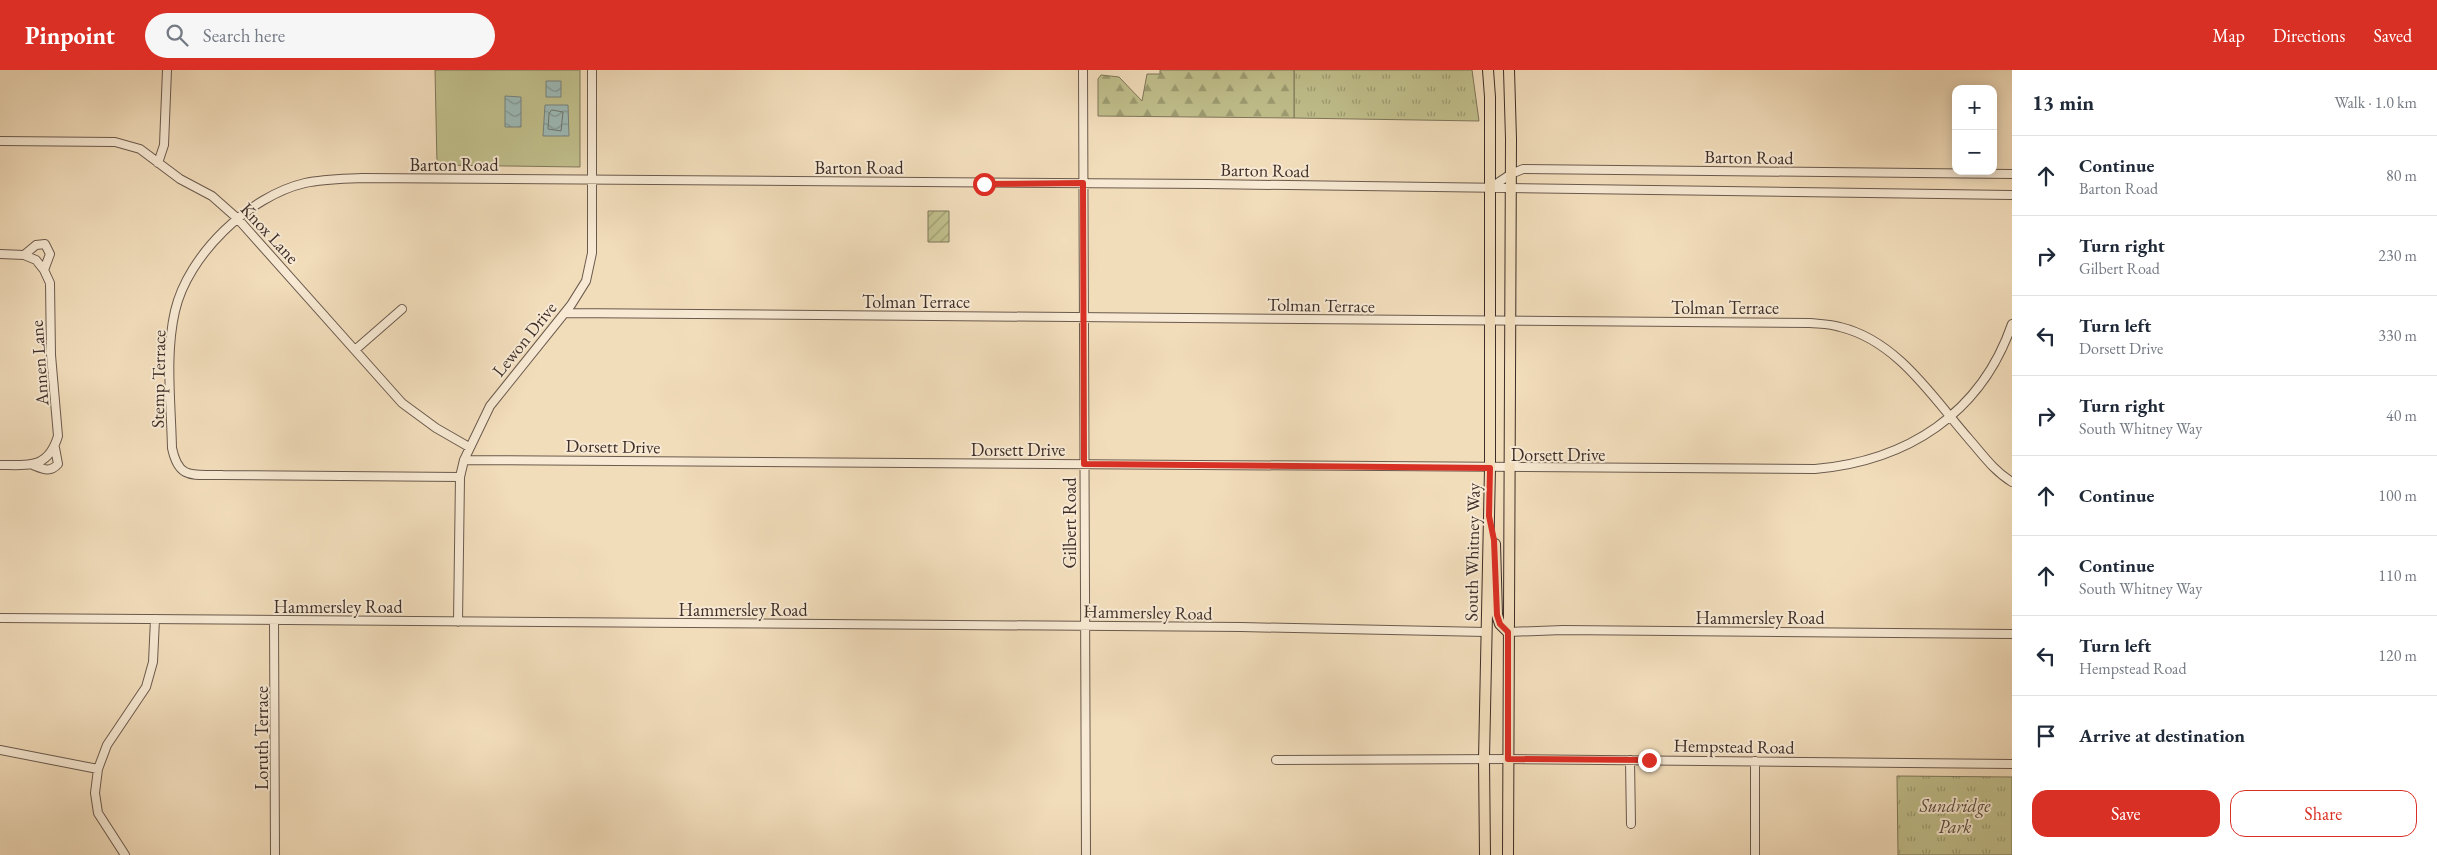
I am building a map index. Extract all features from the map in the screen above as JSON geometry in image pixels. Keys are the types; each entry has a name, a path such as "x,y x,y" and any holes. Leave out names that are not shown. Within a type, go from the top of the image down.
{"main road":[{"name":"South Whitney Way","path":"1485,855 1484,759 1490,468 1488,70"},
{"name":"South Whitney Way","path":"1508,855 1511,189 1509,70"},
{"path":"1489,516 1494,540 1498,620 1508,632"}],"street":[{"path":"158,163 164,145 167,70"},
{"name":"Lewon Drive","path":"458,622 460,477 464,460 490,406 565,313 586,281 592,253 592,70"},
{"name":"Gilbert Road","path":"1083,70 1086,855"},
{"name":"Knox Lane","path":"0,141 115,142 140,149 180,179 212,196 238,219 402,403 436,428 469,447"},
{"name":"Barton Road","path":"1490,188 1511,174 1523,170 2012,174"},
{"name":"Barton Road","path":"238,219 278,193 304,183 329,179 1083,183 2012,195"},
{"name":"Stemp Terrace","path":"238,219 216,238 198,261 185,284 175,310 171,342 172,448 175,464 185,473 223,475 460,477"},
{"path":"0,254 24,255 36,245 46,244 50,254 44,270"},
{"name":"Annen Lane","path":"24,255 36,260 44,270 50,283 52,376 58,418 58,436 55,448 58,464 54,468 45,470 37,463"},
{"path":"355,350 402,309"},
{"name":"Tolman Terrace","path":"565,313 1810,322 1841,327 1872,340 1894,355 1918,380 1988,464 2012,482"},
{"name":"Dorsett Drive","path":"464,460 1815,470 1845,466 1902,449 1928,434 1968,400 1988,372 2012,324"},
{"path":"0,465 37,463 55,448"},
{"name":"Hammersley Road","path":"0,618 1085,626 1486,632"},
{"path":"125,855 98,813 96,792 98,770 107,745 146,687 153,662 155,619"},
{"name":"Loruth Terrace","path":"274,620 275,855"},
{"name":"Hammersley Road","path":"1508,632 1563,630 2012,634"},
{"path":"0,750 98,770"},
{"name":"Hempstead Road","path":"1276,760 1508,759 2012,764"},
{"path":"1630,760 1630,824"},
{"path":"1755,761 1755,855"}],"green space":[{"path":"435,70 580,70 580,167 437,165"},
{"path":"1160,70 1294,70 1294,118 1098,116 1098,79 1101,75 1119,77 1142,101 1147,74 1160,74"},
{"path":"1294,70 1472,70 1479,121 1294,118"},
{"path":"928,211 949,211 949,242 928,242"},
{"name":"Sundridge Park","path":"1897,776 2012,777 2012,855 1898,855"}],"water":[{"path":"546,81 561,81 561,97 546,97"},
{"path":"505,96 521,97 521,127 505,127"},
{"path":"545,105 568,105 569,136 543,136"}],"route":[{"path":"984,184 1083,183 1084,464 1490,468 1489,516 1494,540 1497,615 1500,624 1508,632 1508,759 1649,760"}]}
